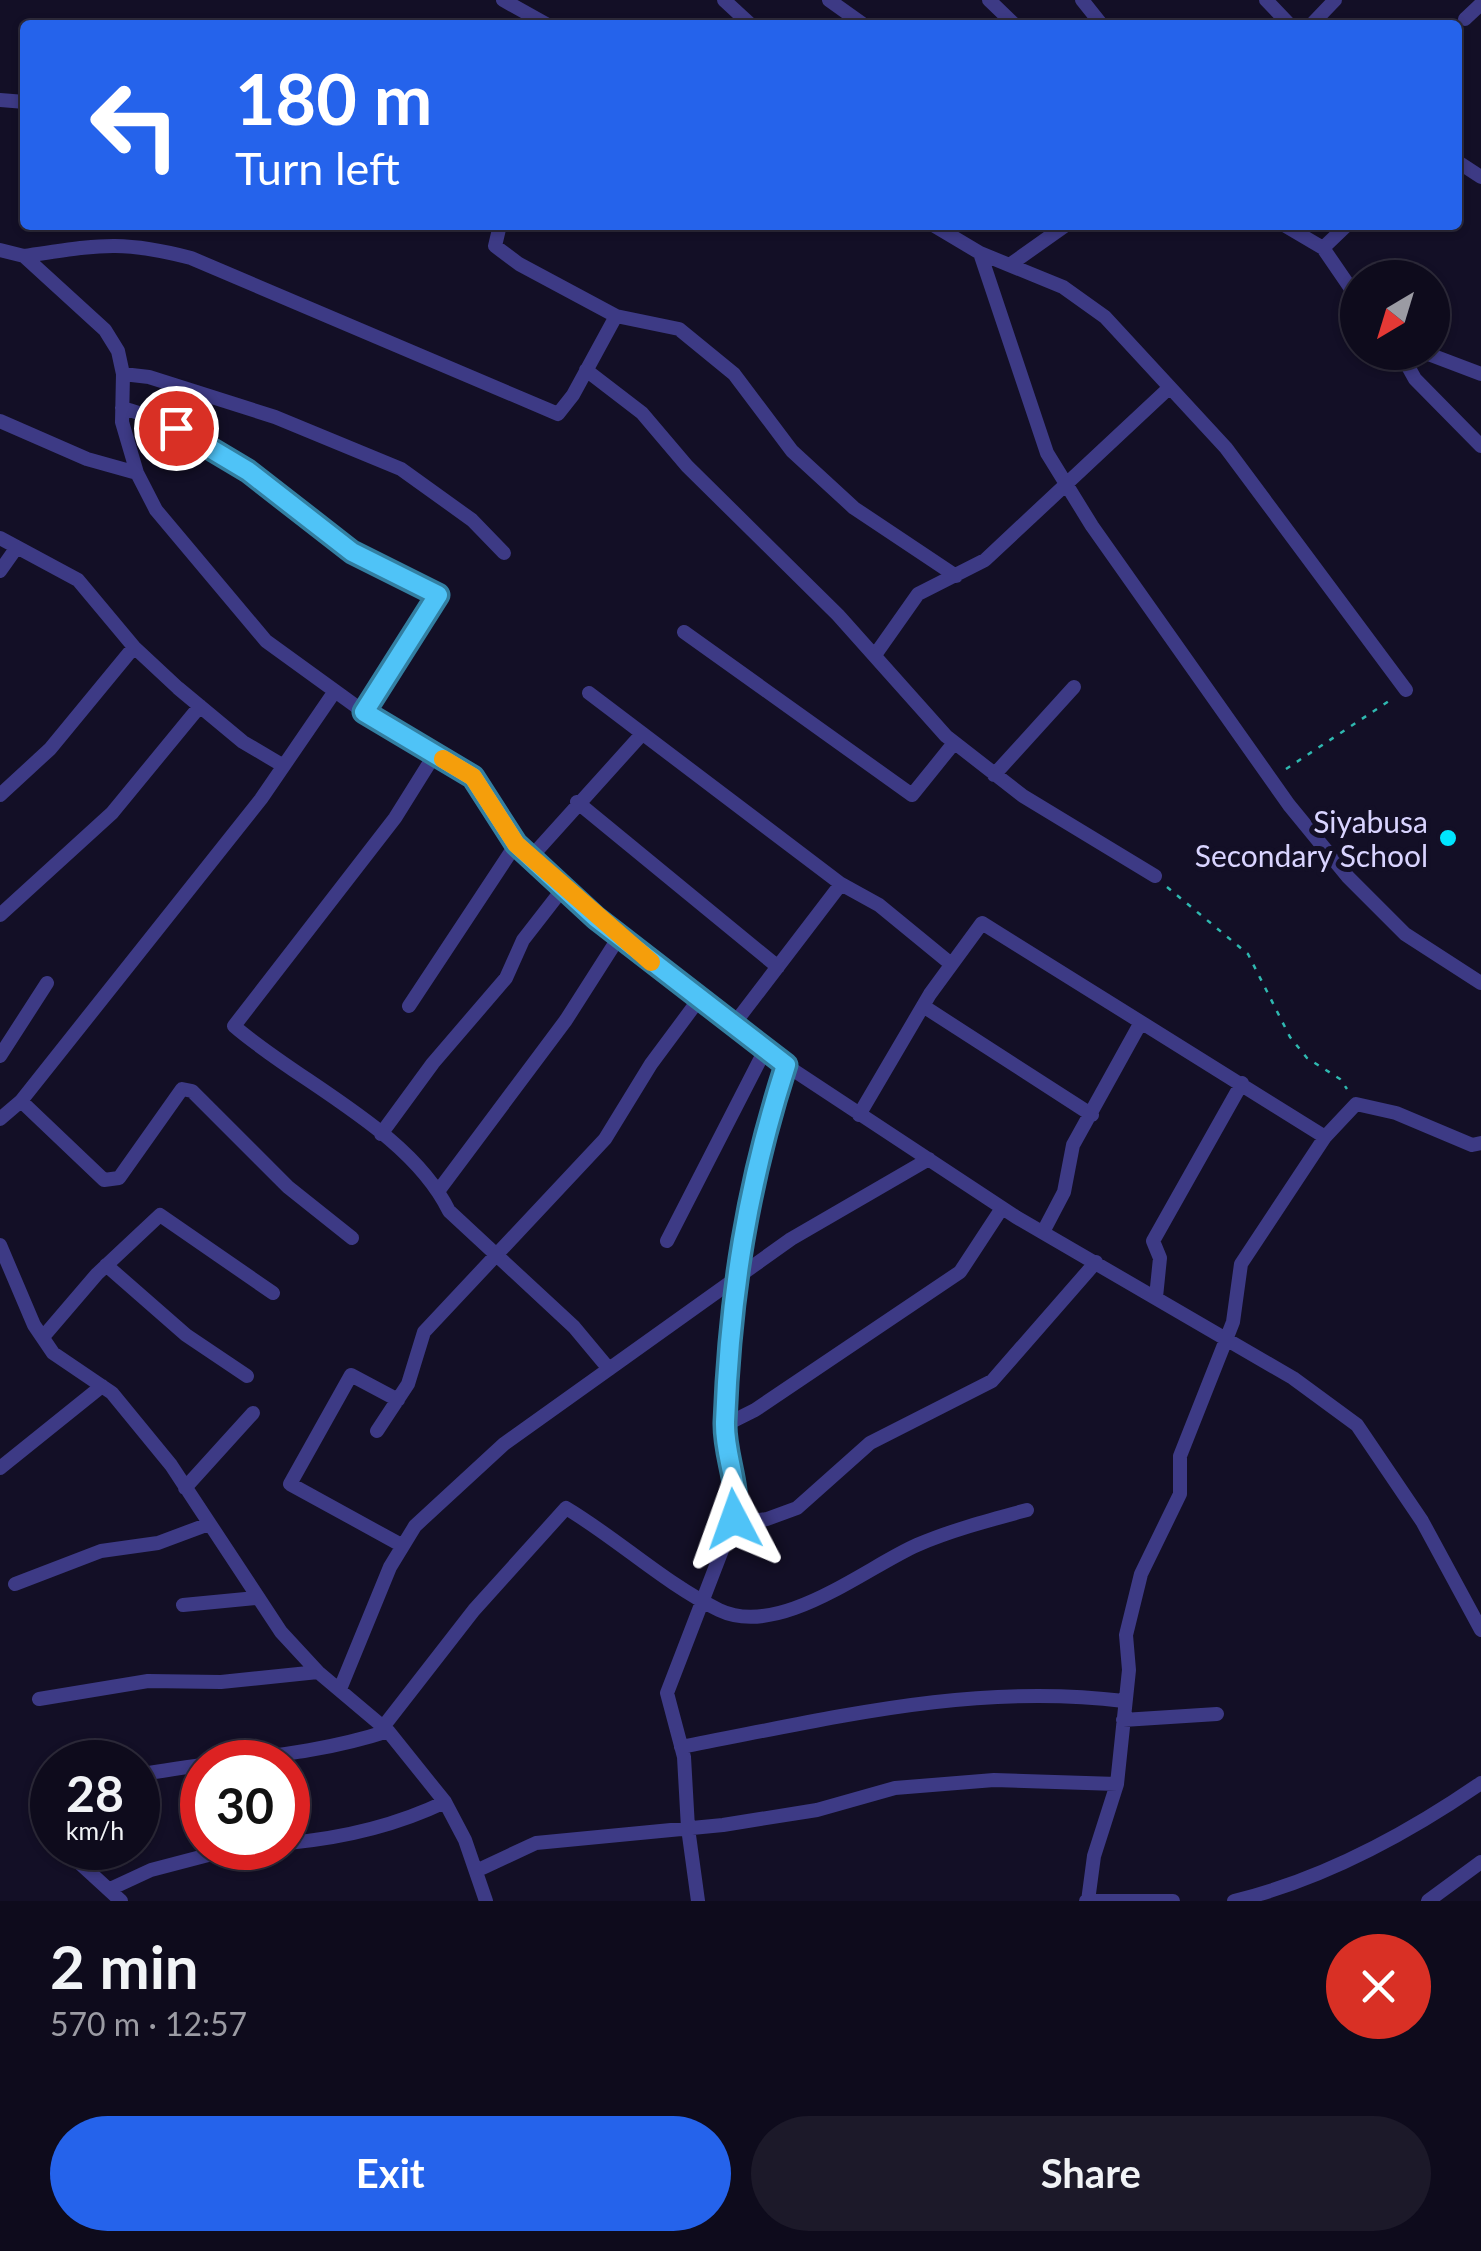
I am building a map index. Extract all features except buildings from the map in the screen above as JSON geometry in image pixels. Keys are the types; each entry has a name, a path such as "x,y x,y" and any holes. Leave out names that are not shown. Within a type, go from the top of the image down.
{"street":[{"path":"503,0 539,20"},
{"path":"724,0 746,20"},
{"path":"829,0 857,20"},
{"path":"988,0 1010,20"},
{"path":"1082,0 1098,20"},
{"path":"1266,0 1285,20"},
{"path":"1317,20 1335,0"},
{"path":"1466,20 1481,4"},
{"path":"499,230 495,246 519,264 616,316 679,329 734,374 792,451 854,508 956,576"},
{"path":"941,230 980,253 1064,287 1104,317 1226,448 1406,690"},
{"path":"1011,264 1059,230"},
{"path":"1292,230 1323,248 1340,273"},
{"path":"1323,248 1341,230"},
{"path":"0,250 24,256 100,243 137,244 191,258 558,414 616,316"},
{"path":"980,253 1047,453 1066,484 1272,779 1348,877 1406,934 1481,983"},
{"path":"24,256 105,330 118,350 123,374 122,408 137,473 175,537 266,641 364,712 473,777 516,844 619,936 765,1050 1002,1208 1293,1378 1357,1425 1412,1504 1481,1630"},
{"path":"1450,363 1477,373 1481,356"},
{"path":"586,370 642,412 687,466 751,524 875,655 906,696 954,743 994,776 1155,876"},
{"path":"1410,370 1481,446"},
{"path":"123,374 149,377 274,417 401,469 472,520 504,553"},
{"path":"875,655 918,594 985,560 1170,388"},
{"path":"122,408 154,417 198,439 352,552 438,595 364,712"},
{"path":"0,421 87,460 137,473"},
{"path":"0,538 78,580 134,646 200,706 244,742 282,765"},
{"path":"0,571 18,547"},
{"path":"684,632 912,795 954,743"},
{"path":"0,795 50,749 134,646"},
{"path":"994,776 1074,688"},
{"path":"0,1119 21,1101 214,860 335,691"},
{"path":"589,693 842,884 880,905 952,964"},
{"path":"0,915 112,813 200,706"},
{"path":"532,856 642,734"},
{"path":"434,754 395,818 234,1026 382,1134 439,1190 449,1211 574,1327 609,1369"},
{"path":"577,802 778,967"},
{"path":"409,1006 516,844"},
{"path":"734,1024 842,884"},
{"path":"382,1134 432,1063 506,978 523,940 565,886"},
{"path":"859,1115 923,1006 982,923 1326,1137"},
{"path":"439,1190 566,1020 619,936"},
{"path":"0,1056 47,983"},
{"path":"377,1430 420,1358 424,1332 606,1139 650,1064 700,998"},
{"path":"923,1006 1092,1115"},
{"path":"1043,1232 1064,1192 1073,1145 1140,1024"},
{"path":"666,1241 765,1050"},
{"path":"698,1901 681,1747 667,1693 732,1524 739,1493 725,1456 735,1280 751,1179 786,1065"},
{"path":"1156,1297 1160,1258 1153,1241 1242,1083"},
{"path":"21,1101 104,1180 120,1178 182,1089 192,1091 288,1187 352,1238"},
{"path":"1173,1901 1087,1901 1094,1856 1117,1784 1126,1635 1141,1574 1180,1494 1180,1456 1238,1303 1242,1264 1326,1137 1356,1104 1396,1113 1472,1145 1481,1143"},
{"path":"340,1689 414,1526 504,1444 866,1192 929,1159"},
{"path":"725,1425 756,1410 960,1272 1002,1208"},
{"path":"43,1338 106,1265 160,1215 273,1293"},
{"path":"0,1244 53,1353 102,1386 143,1430 256,1598 318,1672 386,1729 445,1802 476,1870 483,1900"},
{"path":"732,1524 766,1519 798,1508 870,1443 992,1381 1096,1262"},
{"path":"106,1265 186,1335 246,1376"},
{"path":"398,1400 352,1375 290,1484 403,1546"},
{"path":"0,1468 102,1386"},
{"path":"185,1488 253,1413"},
{"path":"160,1771 206,1762 280,1758 386,1729 474,1610 566,1508 701,1598 743,1617 780,1611 872,1573 915,1546 1027,1510"},
{"path":"15,1584 101,1551 158,1543 208,1524"},
{"path":"184,1605 256,1598"},
{"path":"39,1699 148,1680 221,1682 318,1672"},
{"path":"681,1747 947,1698 1066,1694 1124,1701"},
{"path":"1123,1720 1217,1714"},
{"path":"476,1870 536,1843 818,1810 896,1788 994,1780 1117,1784"},
{"path":"1234,1901 1275,1891 1353,1856 1481,1784"},
{"path":"310,1840 362,1832 412,1818 445,1802"},
{"path":"88,1870 116,1895 151,1870 180,1862"},
{"path":"1428,1901 1481,1862"}],"path":[{"path":"1272,779 1406,690"},
{"path":"1155,876 1248,954 1290,1037 1306,1058 1340,1079"}],"slow traffic":[{"path":"443,759 473,777 516,844 596,918 651,962"}],"place":[{"name":"Siyabusa Secondary School","path":"1448,838"}],"route":[{"path":"176,428 248,471 352,552 438,595 364,712 473,777 516,844 596,918 786,1065 751,1179 735,1280 725,1425 725,1456 739,1493 734,1519"}]}
